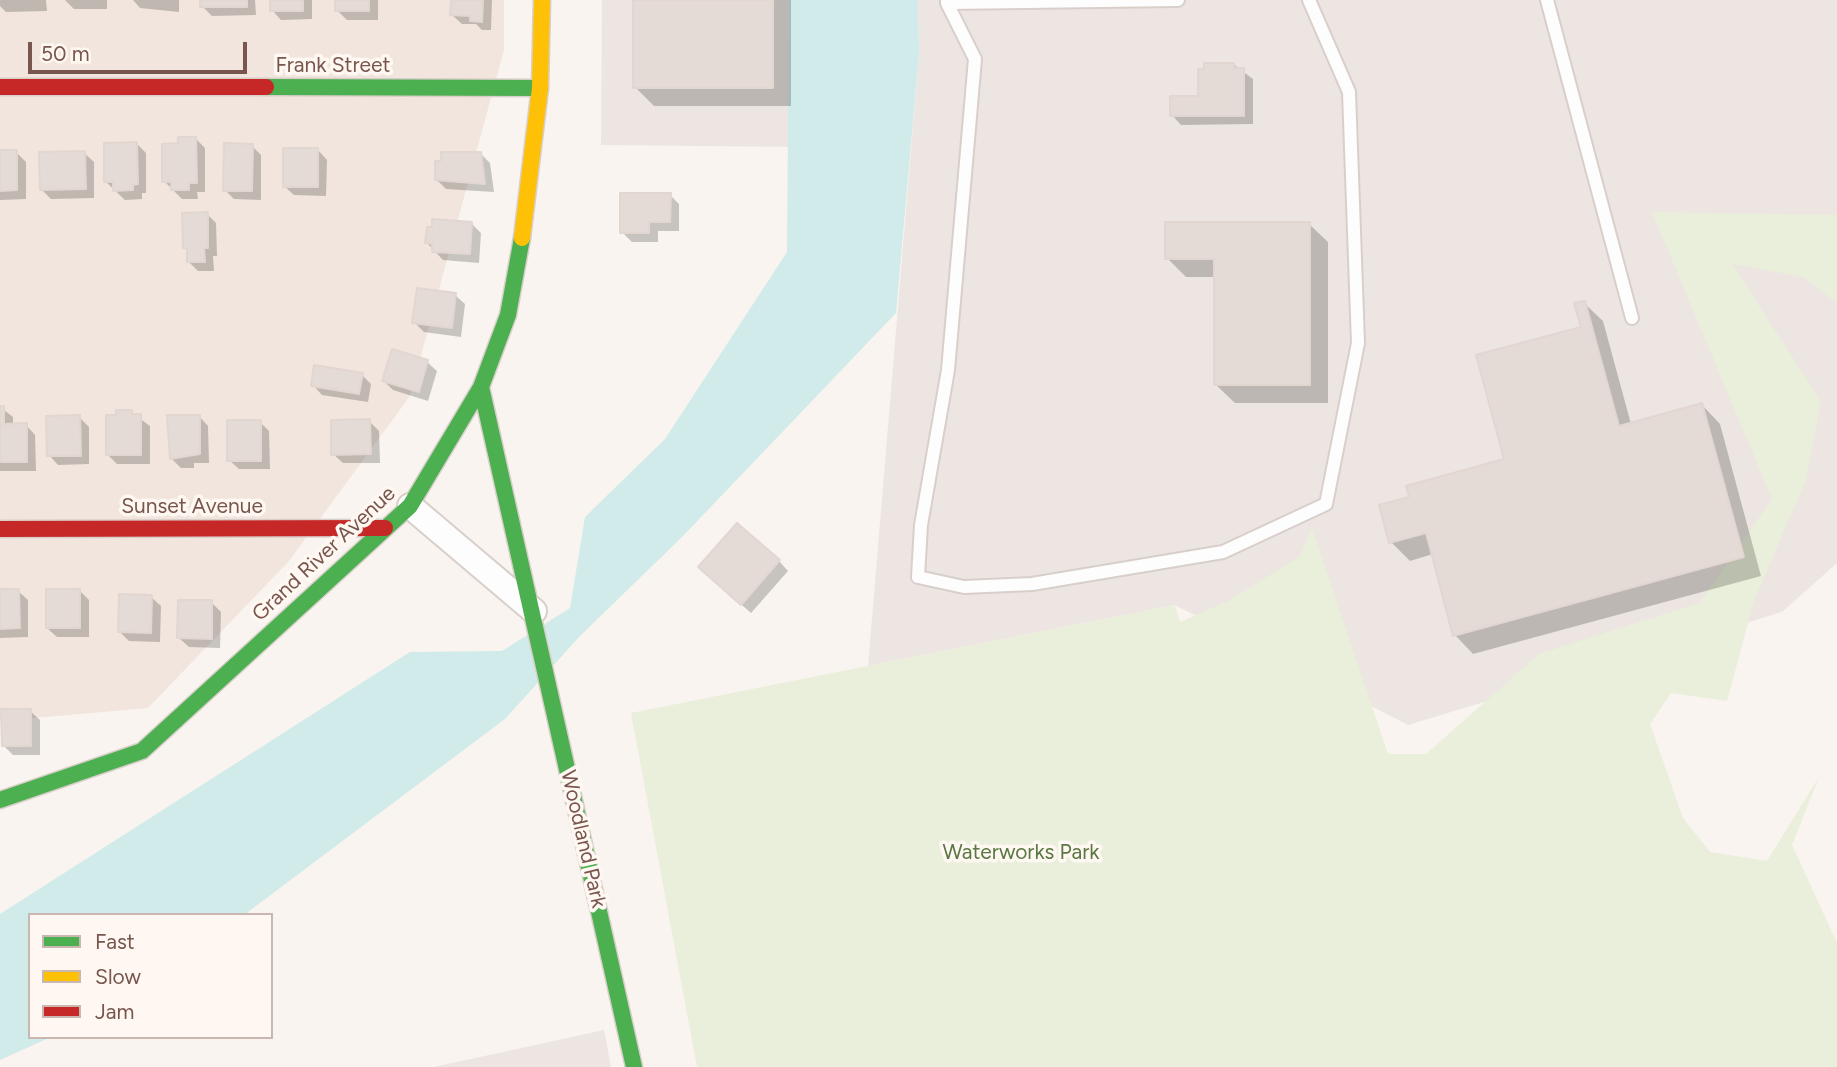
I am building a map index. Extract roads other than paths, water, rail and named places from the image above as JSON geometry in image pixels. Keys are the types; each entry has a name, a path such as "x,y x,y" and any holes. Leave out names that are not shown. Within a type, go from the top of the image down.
{"street":[{"name":"Grand River Avenue","path":"0,800 142,751 410,506 481,387 508,315 522,239 541,88 542,0"},
{"name":"Frank Street","path":"0,87 541,88"},
{"name":"Woodland Park","path":"481,387 534,611 634,1067"},
{"path":"410,506 534,611"},
{"name":"Sunset Avenue","path":"0,529 385,528"}],"lane":[{"path":"1178,0 947,1 975,59 948,370 921,526 918,577 964,587 1032,584 1223,552 1326,504 1358,343 1349,92 1309,0"},
{"path":"1547,0 1632,318"}],"water":[{"path":"789,0 918,0 919,54 896,313 682,537 580,636 505,719 247,913 28,913 28,1039 47,1039 0,1060 0,914 410,652 502,651 570,608 585,517 665,439 787,252"}],"park label":[{"name":"Waterworks Park","path":"1021,853"}]}
